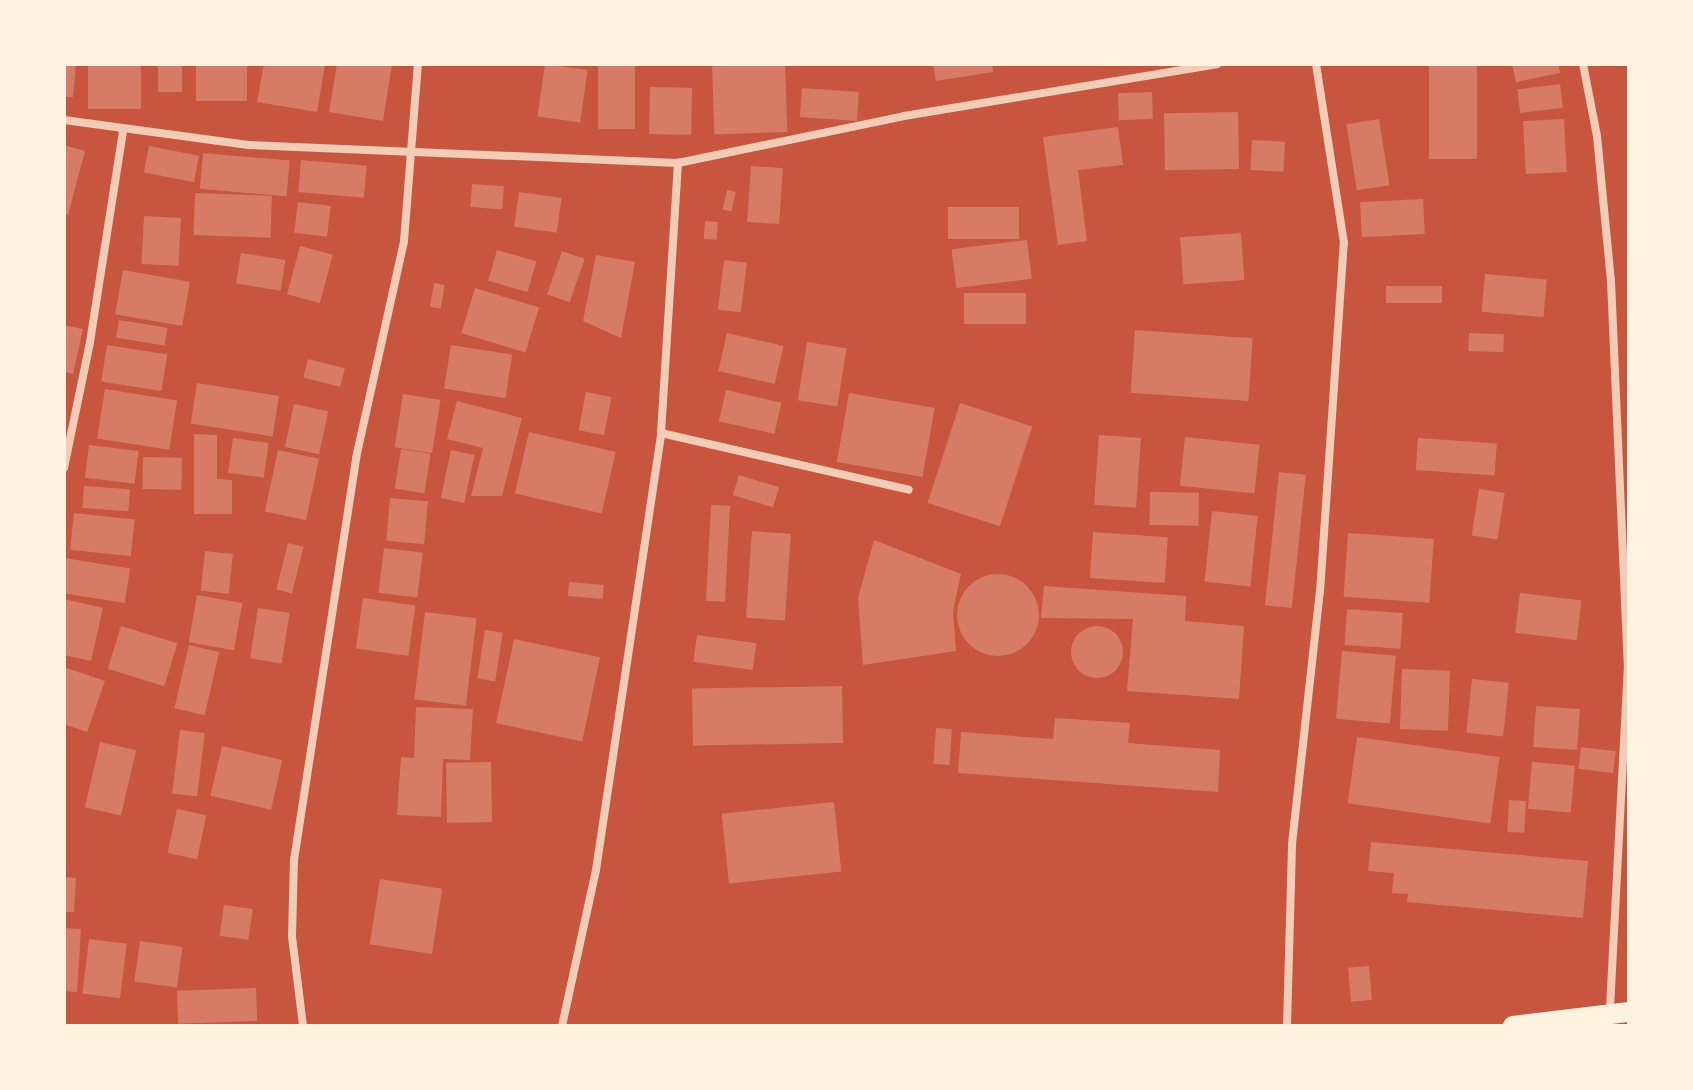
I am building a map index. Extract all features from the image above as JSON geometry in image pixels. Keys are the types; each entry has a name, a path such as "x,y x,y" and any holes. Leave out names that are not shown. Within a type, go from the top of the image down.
{"main road":[{"path":"1513,1026 1623,1020"}],"street":[{"path":"303,1026 292,936 303,787 356,458 404,241 418,64"},
{"path":"64,120 123,132 412,155 678,163 904,116 1217,64"},
{"path":"1287,1026 1292,844 1320,592 1344,243 1316,64"},
{"path":"1583,64 1597,136 1611,281 1628,665 1623,1020"},
{"path":"64,468 90,342 123,132"},
{"path":"562,1026 596,870 661,433 678,163"},
{"path":"661,433 909,490"}],"building":[{"path":"64,64 76,64 73,97 64,97"},
{"path":"88,64 141,64 141,109 88,109"},
{"path":"158,64 182,64 182,92 158,92"},
{"path":"196,64 247,64 247,101 196,101"},
{"path":"264,64 325,64 317,112 257,102"},
{"path":"337,64 392,64 383,121 329,112"},
{"path":"545,64 588,70 580,122 538,116"},
{"path":"598,64 635,64 635,129 598,129"},
{"path":"785,64 787,132 714,135 712,67"},
{"path":"933,64 992,64 993,72 936,81"},
{"path":"1429,64 1477,64 1477,159 1429,159"},
{"path":"1512,64 1558,64 1560,73 1516,82"},
{"path":"1560,84 1563,108 1520,113 1517,89"},
{"path":"650,87 692,88 691,135 649,134"},
{"path":"802,88 859,92 857,121 800,117"},
{"path":"1152,92 1153,119 1119,120 1118,93"},
{"path":"1238,112 1239,169 1165,170 1164,113"},
{"path":"1379,119 1389,185 1357,190 1346,124"},
{"path":"1564,119 1567,172 1526,174 1523,121"},
{"path":"1118,127 1123,165 1078,170 1087,241 1058,245 1043,137"},
{"path":"1252,140 1285,142 1283,172 1250,170"},
{"path":"64,145 85,151 68,215 64,214"},
{"path":"149,146 199,156 194,182 144,173"},
{"path":"203,153 290,161 287,196 200,189"},
{"path":"301,160 367,166 364,198 298,192"},
{"path":"751,166 783,168 779,224 747,222"},
{"path":"472,184 504,186 502,209 470,207"},
{"path":"727,190 736,192 731,212 723,209"},
{"path":"519,192 562,198 557,233 514,227"},
{"path":"195,193 272,196 270,238 194,235"},
{"path":"1423,199 1425,234 1362,237 1360,202"},
{"path":"298,202 331,206 327,237 294,233"},
{"path":"948,207 1019,207 1019,239 948,239"},
{"path":"144,216 181,218 178,266 141,264"},
{"path":"705,221 718,222 717,240 704,239"},
{"path":"1241,233 1244,280 1183,284 1180,237"},
{"path":"1027,240 1032,279 956,288 952,249"},
{"path":"300,246 333,255 320,303 287,294"},
{"path":"497,250 536,261 528,292 488,281"},
{"path":"562,251 585,259 570,302 547,294"},
{"path":"241,253 285,260 281,291 236,284"},
{"path":"596,255 635,262 621,338 583,321"},
{"path":"724,260 747,263 741,312 718,310"},
{"path":"123,270 190,282 182,326 115,314"},
{"path":"1485,274 1547,279 1543,317 1482,312"},
{"path":"434,283 445,285 441,309 430,307"},
{"path":"1386,286 1442,286 1442,303 1386,303"},
{"path":"475,288 539,308 525,353 461,333"},
{"path":"964,293 1026,293 1026,324 964,324"},
{"path":"119,320 167,328 165,345 116,338"},
{"path":"64,325 83,329 73,374 64,372"},
{"path":"1135,330 1253,338 1248,401 1131,393"},
{"path":"727,333 784,346 775,384 718,371"},
{"path":"1469,333 1504,334 1503,352 1468,351"},
{"path":"807,342 847,348 837,407 798,400"},
{"path":"107,345 167,355 161,391 101,382"},
{"path":"451,345 512,355 505,398 444,388"},
{"path":"308,359 345,368 340,387 303,377"},
{"path":"197,383 279,396 273,436 191,423"},
{"path":"105,389 177,400 169,450 97,438"},
{"path":"726,390 782,403 774,434 719,421"},
{"path":"586,392 612,397 604,435 579,430"},
{"path":"849,393 935,408 923,477 837,462"},
{"path":"403,394 441,400 432,453 395,447"},
{"path":"457,401 522,418 502,496 471,496 483,448 447,439"},
{"path":"960,403 1032,426 1000,526 928,503"},
{"path":"294,404 328,411 319,454 285,447"},
{"path":"529,432 616,452 602,513 515,493"},
{"path":"194,434 217,435 217,479 232,480 232,514 194,514"},
{"path":"1099,435 1141,438 1136,508 1094,505"},
{"path":"1185,437 1260,445 1254,494 1180,486"},
{"path":"233,438 269,443 264,478 228,473"},
{"path":"1418,438 1497,444 1495,475 1416,470"},
{"path":"89,445 139,451 135,484 85,478"},
{"path":"401,449 431,454 424,493 395,489"},
{"path":"278,450 319,459 306,520 265,512"},
{"path":"451,450 474,455 464,503 441,498"},
{"path":"143,457 182,458 181,490 142,489"},
{"path":"1279,472 1306,475 1292,608 1265,605"},
{"path":"739,475 779,487 773,507 733,495"},
{"path":"84,486 130,489 128,511 82,508"},
{"path":"1479,489 1505,493 1497,539 1472,535"},
{"path":"1150,492 1199,493 1198,526 1149,525"},
{"path":"390,498 428,501 424,544 386,541"},
{"path":"711,505 730,506 725,602 706,601"},
{"path":"1212,511 1258,516 1250,586 1205,582"},
{"path":"74,513 135,519 131,556 70,550"},
{"path":"752,531 791,534 785,621 746,618"},
{"path":"1093,532 1168,537 1165,583 1090,578"},
{"path":"1348,533 1434,539 1429,603 1344,597"},
{"path":"874,540 961,574 953,611 956,651 863,665 858,598"},
{"path":"288,543 304,547 292,593 276,590"},
{"path":"384,548 423,553 417,597 379,593"},
{"path":"205,551 233,554 229,594 201,591"},
{"path":"64,558 130,568 125,603 64,593"},
{"path":"990,574 1006,574 1021,581 1032,592 1039,615 1036,631 1027,644 1006,656 990,656 975,649 964,638 957,623 957,607 964,592 975,581"},
{"path":"569,582 604,585 603,599 568,596"},
{"path":"1044,586 1186,596 1185,621 1244,626 1239,699 1127,691 1133,619 1041,618"},
{"path":"1520,593 1582,601 1577,640 1515,633"},
{"path":"197,595 242,603 234,650 189,642"},
{"path":"363,598 415,605 408,656 356,649"},
{"path":"64,599 103,608 91,661 64,655"},
{"path":"258,608 290,613 282,663 250,658"},
{"path":"1347,609 1403,613 1400,649 1344,645"},
{"path":"425,612 477,618 466,706 414,699"},
{"path":"121,626 177,643 164,686 108,669"},
{"path":"1097,626 1115,634 1123,652 1115,670 1097,678 1079,670 1071,652 1079,634"},
{"path":"485,630 503,633 495,681 477,678"},
{"path":"697,635 756,643 753,670 693,662"},
{"path":"514,639 600,657 582,741 496,723"},
{"path":"189,645 219,652 205,715 174,708"},
{"path":"1342,651 1396,656 1390,723 1336,719"},
{"path":"64,667 105,681 87,732 64,724"},
{"path":"1402,669 1450,671 1448,731 1400,729"},
{"path":"1472,679 1509,683 1503,737 1466,733"},
{"path":"842,686 843,743 693,746 692,689"},
{"path":"1536,706 1580,709 1577,750 1533,747"},
{"path":"416,707 473,709 470,760 443,759 441,817 397,815 401,757 414,758"},
{"path":"1055,718 1130,723 1128,743 1220,750 1218,792 958,773 961,732 1053,739"},
{"path":"936,728 952,729 949,765 933,764"},
{"path":"180,730 205,733 197,797 172,794"},
{"path":"1357,737 1500,757 1490,823 1348,803"},
{"path":"100,742 136,750 121,816 85,807"},
{"path":"222,746 282,760 271,810 211,796"},
{"path":"1581,747 1616,751 1613,773 1578,769"},
{"path":"491,762 492,822 447,823 446,763"},
{"path":"1532,762 1575,766 1571,813 1528,809"},
{"path":"1509,800 1526,801 1524,833 1507,832"},
{"path":"834,802 841,872 729,883 722,814"},
{"path":"177,809 206,815 197,859 168,853"},
{"path":"1371,842 1588,861 1583,918 1407,902 1408,894 1392,893 1394,873 1368,871"},
{"path":"64,877 76,878 74,912 64,912"},
{"path":"380,879 442,889 432,954 370,944"},
{"path":"224,905 253,909 248,940 220,936"},
{"path":"64,928 81,929 77,992 64,991"},
{"path":"89,939 127,944 120,998 82,994"},
{"path":"140,941 183,947 177,988 134,982"},
{"path":"1369,966 1372,1000 1351,1002 1348,968"},
{"path":"256,988 257,1021 178,1024 177,991"}]}
